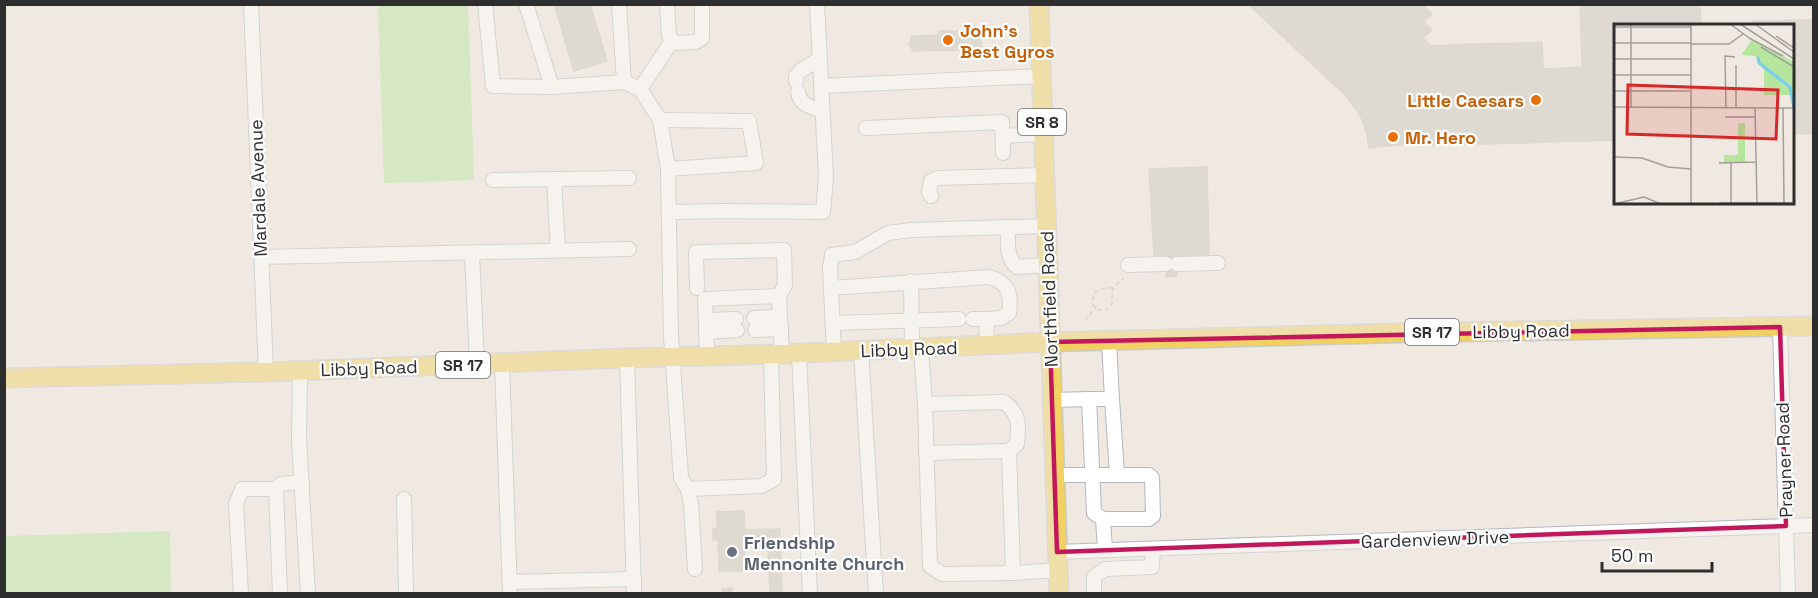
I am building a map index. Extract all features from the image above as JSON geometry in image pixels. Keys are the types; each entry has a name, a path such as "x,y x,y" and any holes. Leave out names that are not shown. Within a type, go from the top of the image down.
{"main road":[{"name":"Northfield Road","path":"1039,4 1059,594"},
{"name":"Libby Road","path":"4,378 266,372 784,354 1050,342 1814,326"}],"street":[{"name":"Mardale Avenue","path":"251,4 266,372"},
{"path":"485,4 493,86 552,87 624,82 640,89 660,120 668,169 671,337 681,478 688,489 691,504 695,569"},
{"path":"526,4 552,87"},
{"path":"619,4 624,82"},
{"path":"667,4 669,36 675,43 696,42 702,38 702,4"},
{"path":"670,212 823,212 826,177 817,4"},
{"path":"640,89 672,41"},
{"path":"819,59 796,76 798,97 810,108 822,110"},
{"path":"820,86 1041,76"},
{"path":"660,120 749,121 756,163 668,169"},
{"path":"866,128 1002,122 1003,153"},
{"path":"1003,136 1043,134"},
{"path":"931,196 929,192 931,181 938,178 1045,175"},
{"path":"494,180 628,178"},
{"path":"554,179 558,250"},
{"path":"834,352 830,261 832,255 855,252 888,233 911,230 1046,226"},
{"path":"1008,227 1009,252 1014,265 1017,267 1047,266"},
{"path":"261,257 629,249"},
{"path":"697,288 696,252 784,250 785,285 779,296 780,323 810,594"},
{"path":"472,253 477,364"},
{"path":"1128,270 1172,264 1218,263"},
{"path":"831,288 911,281 989,278 1000,280 1007,288 1011,303 1009,313 1001,318 833,323"},
{"path":"911,281 912,320 925,404 927,453 1009,450 1017,444 1019,428 1014,410 1004,402 925,404"},
{"path":"707,356 705,299 779,296"},
{"path":"973,319 987,346"},
{"path":"754,324 780,323"},
{"path":"706,326 736,325"},
{"name":"Prayner Road","path":"1780,327 1788,594"},
{"path":"1110,341 1117,474"},
{"path":"861,351 876,594"},
{"path":"688,489 762,486 774,479 784,354"},
{"path":"627,358 634,594"},
{"path":"502,363 510,588 634,579"},
{"path":"300,370 299,440 308,594"},
{"path":"1054,475 1092,475 1117,474 1149,475 1152,478 1153,516 1149,519 1103,519 1094,513 1092,475 1089,399"},
{"path":"1052,400 1112,399"},
{"path":"1009,450 1013,573"},
{"name":"Gardenview Drive","path":"927,453 930,567 942,574 1013,573 1105,550 1814,525"},
{"path":"241,594 236,504 242,489 276,489 281,484 302,482"},
{"path":"276,489 280,594"},
{"path":"404,499 406,594"},
{"path":"1103,519 1105,550"},
{"path":"1094,594 1094,577 1105,569 1152,567 1153,549"}],"path":[{"path":"1113,288 1101,288 1095,291 1092,305 1100,310 1108,309 1112,304 1113,288 1128,270"},
{"path":"1085,320 1096,307"}],"highlighted area":[{"path":"1780,327 1786,526 1057,552 1050,342"}],"green space":[{"path":"378,5 468,5 474,180 384,183"},
{"path":"170,531 171,593 5,593 5,536"}],"building":[{"path":"554,4 590,4 607,61 574,71"},
{"path":"1248,4 1422,4 1432,14 1424,22 1432,30 1423,38 1429,43 1414,58 1415,127 1367,134 1361,117 1347,97"},
{"path":"1580,4 1700,4 1701,23 1614,24 1614,140 1585,141"},
{"path":"1789,20 1801,20 1805,134 1794,134 1794,24 1790,24"},
{"path":"1789,20 1790,24 1777,24 1777,21"},
{"path":"1801,20 1814,20 1814,134 1805,134"},
{"path":"1753,21 1777,21 1777,24 1754,24"},
{"path":"938,31 981,33 981,50 913,51 909,44 912,36 938,35"},
{"path":"1542,42 1547,142 1528,143 1525,43"},
{"path":"1525,43 1528,143 1476,144 1472,44"},
{"path":"1472,44 1476,144 1455,145 1452,45"},
{"path":"1425,45 1439,46 1442,145 1416,146 1414,58"},
{"path":"1452,45 1455,145 1442,145 1439,46"},
{"path":"1582,67 1585,141 1570,141 1567,68"},
{"path":"1567,68 1570,141 1547,142 1544,69"},
{"path":"1415,127 1416,143 1369,148 1367,134"},
{"path":"1207,167 1209,254 1177,255 1177,276 1166,277 1166,256 1154,256 1149,169"},
{"name":"Friendship Mennonite Church","path":"744,511 745,530 780,529 782,594 770,594 768,546 744,546 745,571 719,571 718,540 713,540 713,529 717,529 717,512"},
{"path":"732,588 732,594 722,594 722,589"}],"place":[{"name":"John's Best Gyros","path":"948,40"},
{"name":"Little Caesars","path":"1536,100"},
{"name":"Mr. Hero","path":"1393,137"},
{"name":"Friendship Mennonite Church","path":"732,552"}]}
